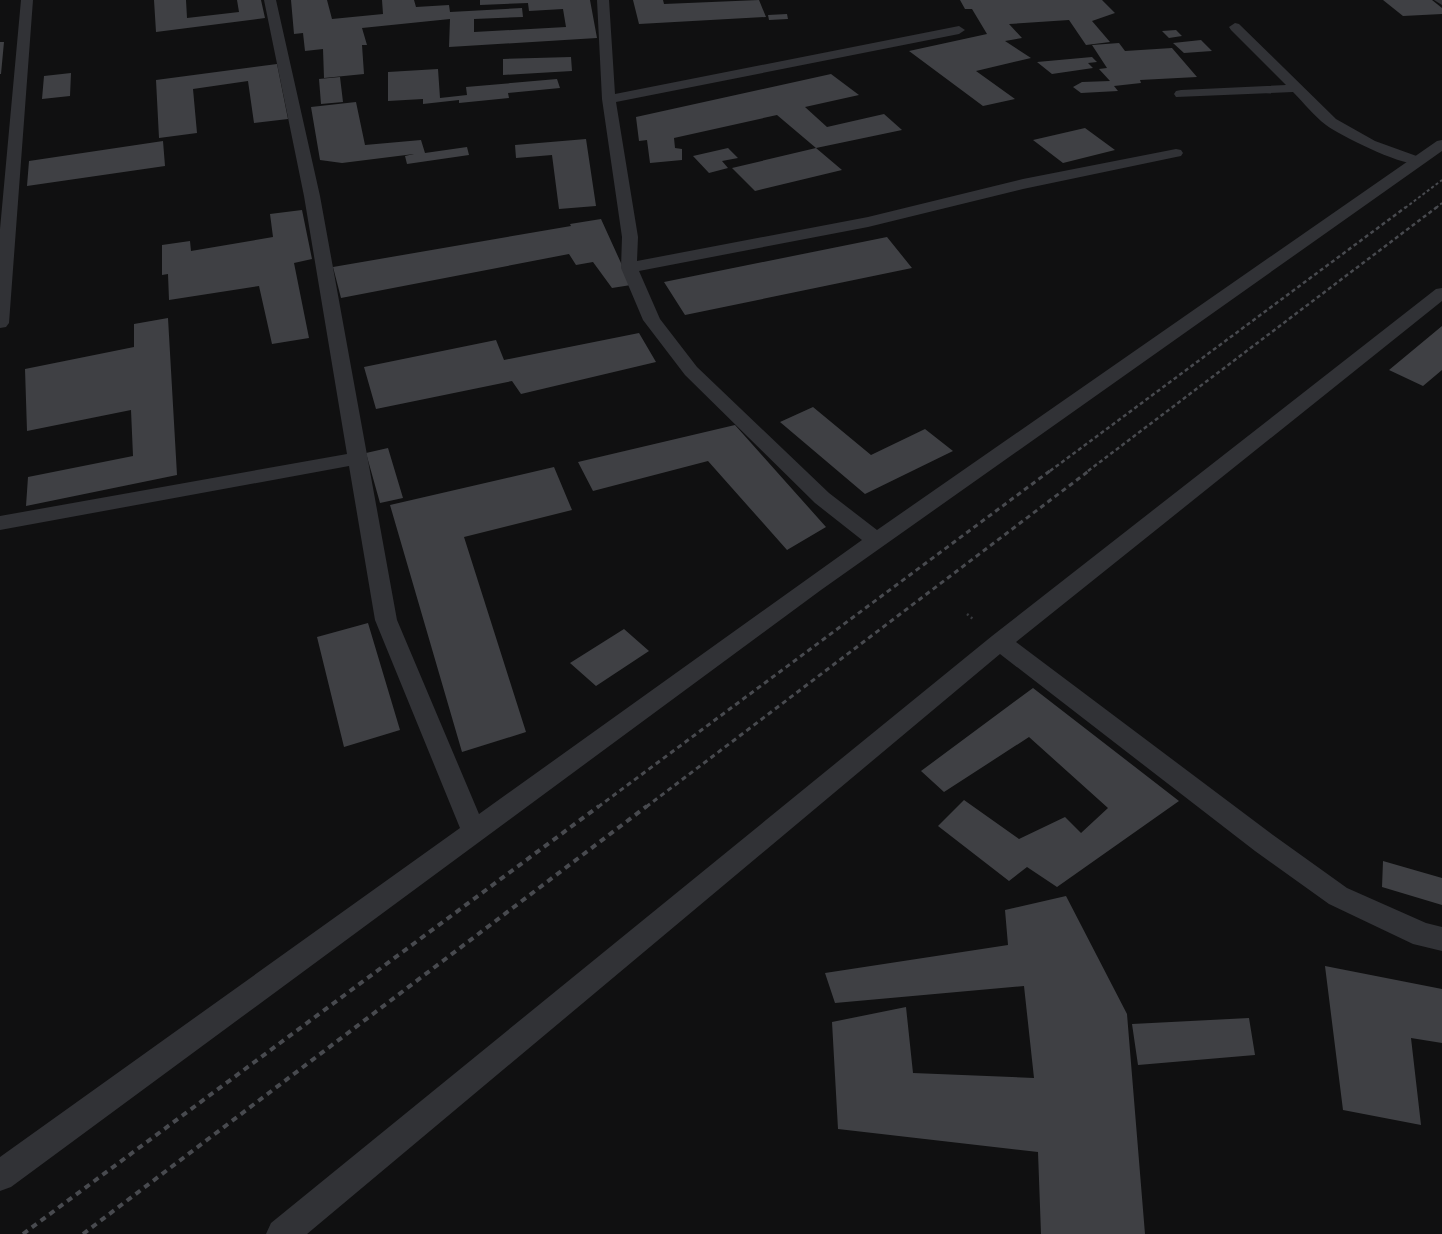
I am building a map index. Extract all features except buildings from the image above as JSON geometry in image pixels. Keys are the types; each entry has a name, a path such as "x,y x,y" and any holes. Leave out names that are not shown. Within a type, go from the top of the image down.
{"street":[{"path":"0,323 27,0"},
{"path":"270,0 312,196 386,620 474,832"},
{"path":"602,0 609,99 630,237 629,268 652,320 691,371 822,498 876,540"},
{"path":"1235,27 1331,122 1370,144 1417,161"},
{"path":"609,99 958,30"},
{"path":"1182,94 1297,88"},
{"path":"0,1176 876,540 1442,144"},
{"path":"629,268 868,222 1023,184 1176,154"},
{"path":"282,1234 1000,642 1442,293"},
{"path":"0,523 357,458"},
{"path":"1000,642 1264,843 1338,896 1423,935 1442,939"}],"railway":[{"path":"1405,208 1442,180"},
{"path":"1436,208 1442,203"},
{"path":"1050,471 1406,207"},
{"path":"1088,471 1437,207"},
{"path":"598,807 1051,470"},
{"path":"646,807 1090,470"},
{"path":"23,1234 599,806"},
{"path":"83,1234 647,806"}]}
